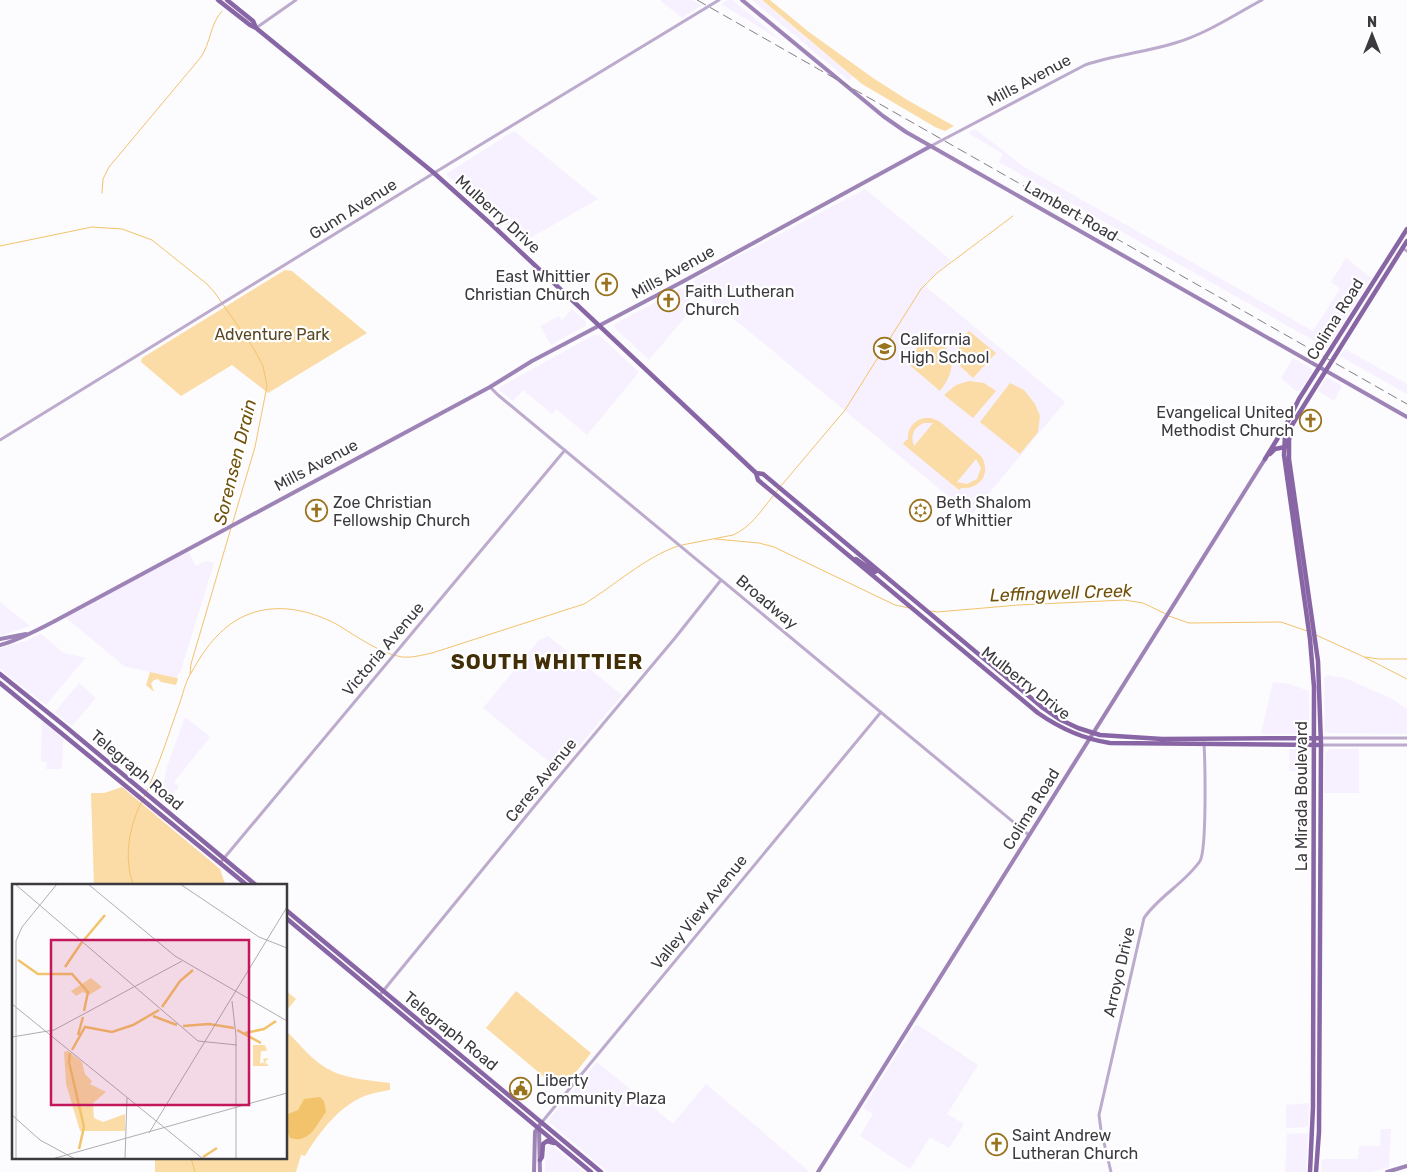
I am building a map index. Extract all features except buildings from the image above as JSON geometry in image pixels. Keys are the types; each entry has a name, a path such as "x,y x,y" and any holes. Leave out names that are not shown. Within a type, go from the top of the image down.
{"main road":[{"name":"Mulberry Drive","path":"218,0 256,28 434,173 660,380 756,473 758,480 1050,721 1089,739 1110,743 1321,745"},
{"name":"Mulberry Drive","path":"227,0 253,22 256,28"},
{"name":"Lambert Road","path":"742,0 883,116 931,146 1407,417"},
{"name":"Mills Avenue","path":"0,639 26,634 53,622 931,146"},
{"name":"Colima Road","path":"1289,425 1326,371 1387,261 1407,229"},
{"name":"Colima Road","path":"1289,425 1299,399 1392,264 1405,250 1407,240"},
{"path":"1387,261 1392,264"},
{"path":"1266,459 1289,425"},
{"name":"La Mirada Boulevard","path":"1289,425 1286,447 1320,682 1319,1132 1316,1172"},
{"path":"1266,459 1275,449 1286,447"},
{"name":"Colima Road","path":"818,1172 955,957 1029,835 1266,459"},
{"name":"Mulberry Drive","path":"756,473 763,474 1043,708 1059,719 1093,733 1130,738 1320,738"},
{"path":"850,557 861,562 871,571 875,572 878,570"},
{"name":"La Mirada Boulevard","path":"1310,1172 1313,1095 1314,687 1312,633"},
{"name":"Mills Avenue","path":"0,645 21,639 26,634"},
{"name":"Telegraph Road","path":"0,674 255,884"},
{"name":"Telegraph Road","path":"0,683 246,884"},
{"name":"Telegraph Road","path":"288,912 601,1172"},
{"name":"Telegraph Road","path":"288,920 591,1172"},
{"name":"Valley View Avenue","path":"534,1172 535,1132 542,1122"},
{"name":"Valley View Avenue","path":"539,1128 540,1172"},
{"path":"540,1160 544,1142 551,1141 558,1145"},
{"path":"1387,1172 1407,1166"}],"street":[{"path":"256,28 296,0"},
{"name":"Gunn Avenue","path":"0,440 719,0"},
{"name":"Mills Avenue","path":"931,146 1085,65 1104,58 1176,43 1198,34 1262,0"},
{"name":"Broadway","path":"490,386 683,549 1029,835"},
{"name":"Victoria Avenue","path":"220,863 565,450"},
{"name":"Ceres Avenue","path":"380,996 558,778 676,638 721,580"},
{"name":"Valley View Avenue","path":"542,1122 881,712"},
{"name":"Arroyo Drive","path":"1111,1172 1099,1115 1144,918 1150,909 1186,876 1201,859 1204,825 1204,738"},
{"name":"Mulberry Drive","path":"1320,738 1407,738"},
{"name":"Mulberry Drive","path":"1321,745 1407,745"}],"shaded area":[{"path":"660,0 692,0 702,5 682,18"},
{"path":"728,0 733,0 782,41 721,4"},
{"path":"752,0 761,0 853,76 849,81"},
{"path":"975,129 1024,167 1313,331 1340,289 1331,282 1346,258 1371,278 1327,348 999,162 1003,154 968,133"},
{"path":"514,131 598,199 525,241 446,174"},
{"name":"California High School","path":"865,189 952,261 924,285 1065,402 971,515 693,285 695,279"},
{"path":"679,289 692,296 684,307 690,311 649,360 614,327 615,324"},
{"path":"572,309 586,322 585,326 551,345 540,326 559,316 562,321"},
{"path":"594,335 600,336 639,372 587,435 556,409 552,414 523,390 513,401 499,390 500,387"},
{"path":"1345,349 1407,384 1407,394 1340,356"},
{"path":"1293,358 1311,368 1312,372 1300,391 1296,391 1281,378"},
{"path":"1328,378 1342,386 1334,401 1318,391 1325,379"},
{"path":"187,549 196,566 206,561 214,563 177,678 124,666 64,616"},
{"path":"0,602 30,626 0,636"},
{"path":"41,634 64,653 85,658 46,705 0,669 0,648 26,641"},
{"path":"548,636 622,695 559,770 483,708 539,640"},
{"path":"1327,675 1345,678 1392,699 1407,709 1407,734 1327,733 1325,731 1324,678"},
{"path":"1273,682 1289,684 1309,691 1309,731 1306,734 1261,734"},
{"path":"79,683 96,698 72,726 55,712"},
{"path":"185,717 210,737 174,782 179,787 165,804 157,797 163,786 166,770"},
{"path":"42,720 63,739 62,769 46,769 47,763 41,761"},
{"path":"1289,749 1307,749 1309,751 1309,771 1290,771"},
{"path":"1329,749 1359,749 1359,793 1324,793 1325,753"},
{"path":"918,1025 978,1065 947,1114 964,1124 949,1148 930,1137 910,1169 860,1136 873,1114 863,1108 915,1026"},
{"path":"597,1062 673,1124 706,1084 810,1172 608,1172 549,1122 550,1118"},
{"path":"320,1097 324,1101 326,1112 315,1128 308,1136 303,1138 290,1138 288,1133 288,1114 298,1110 304,1099"},
{"path":"1309,1103 1308,1127 1286,1128 1286,1105"},
{"path":"1381,1129 1391,1129 1389,1167 1372,1172 1321,1172 1322,1159 1358,1159 1359,1146 1380,1146"},
{"path":"1308,1133 1306,1172 1285,1172 1287,1134"},
{"path":"548,1144 584,1172 545,1172 546,1148"}],"green space":[{"path":"762,0 770,0 809,32 873,78 954,126 945,131 935,127 862,84"},
{"name":"Adventure Park","path":"285,270 292,271 367,333 268,393 232,365 181,396 141,362 142,358"},
{"path":"969,331 996,353 973,378 960,366 958,353 960,340"},
{"path":"929,334 944,346 951,359 950,374 940,391 906,362"},
{"path":"969,381 984,383 996,391 973,418 944,395 956,385"},
{"path":"1010,383 1024,390 1035,404 1040,416 1038,432 1020,454 980,422"},
{"path":"924,418 939,421 981,456 984,462 985,474 979,483 959,490 903,444 908,440 911,426","holes":["924,423 933,423 914,446 912,438 914,432","976,459 981,468 977,479 967,484 957,482"]},
{"path":"150,672 177,678 176,685 161,682 158,679 154,680 151,683 154,692 146,685"},
{"path":"122,787 220,869 226,884 94,884 91,793 104,793"},
{"path":"516,991 591,1053 565,1086 545,1078 486,1028"},
{"path":"288,993 296,999 288,1009"},
{"path":"288,1033 313,1058 338,1074 390,1083 390,1090 361,1098 342,1110 317,1137 305,1156 301,1155 296,1172 155,1172 155,1160 288,1160"}],"waterway":[{"path":"102,193 103,179 109,167 201,57 215,22 222,11"},
{"path":"775,493 845,410 921,289 937,273 1013,216"},
{"name":"Sorensen Drain","path":"0,246 92,227 122,229 152,240 207,284 215,293 254,349 263,366 267,386 255,447 232,525"},
{"path":"682,545 733,535 739,532 755,518 773,496"},
{"name":"Sorensen Drain","path":"190,674 191,664 231,528"},
{"name":"Leffingwell Creek","path":"715,539 759,543 774,547 895,605 909,608"},
{"path":"144,797 189,677 202,654 213,640 230,624 244,616 259,611 275,609 307,612 338,625 386,652 402,657 417,656 432,653 584,604 642,564 678,546"},
{"name":"Leffingwell Creek","path":"931,611 1124,600 1143,603 1166,614"},
{"name":"Leffingwell Creek","path":"1169,616 1189,623 1281,622 1307,631"},
{"name":"Leffingwell Creek","path":"1316,635 1407,679"},
{"path":"1365,657 1407,659"},
{"path":"133,884 128,850 135,816 142,801"},
{"path":"192,1160 195,1172"}],"railway":[{"path":"697,0 1407,404"}],"place":[{"name":"East Whittier Christian Church","path":"606,285"},
{"name":"Faith Lutheran Church","path":"669,300"},
{"name":"California High School","path":"884,348"},
{"name":"Evangelical United Methodist Church","path":"1310,421"},
{"name":"Zoe Christian Fellowship Church","path":"317,511"},
{"name":"Beth Shalom of Whittier","path":"920,511"},
{"name":"Liberty Community Plaza","path":"520,1089"},
{"name":"Saint Andrew Lutheran Church","path":"996,1144"}],"district":[{"name":"SOUTH WHITTIER","path":"547,661"}]}
